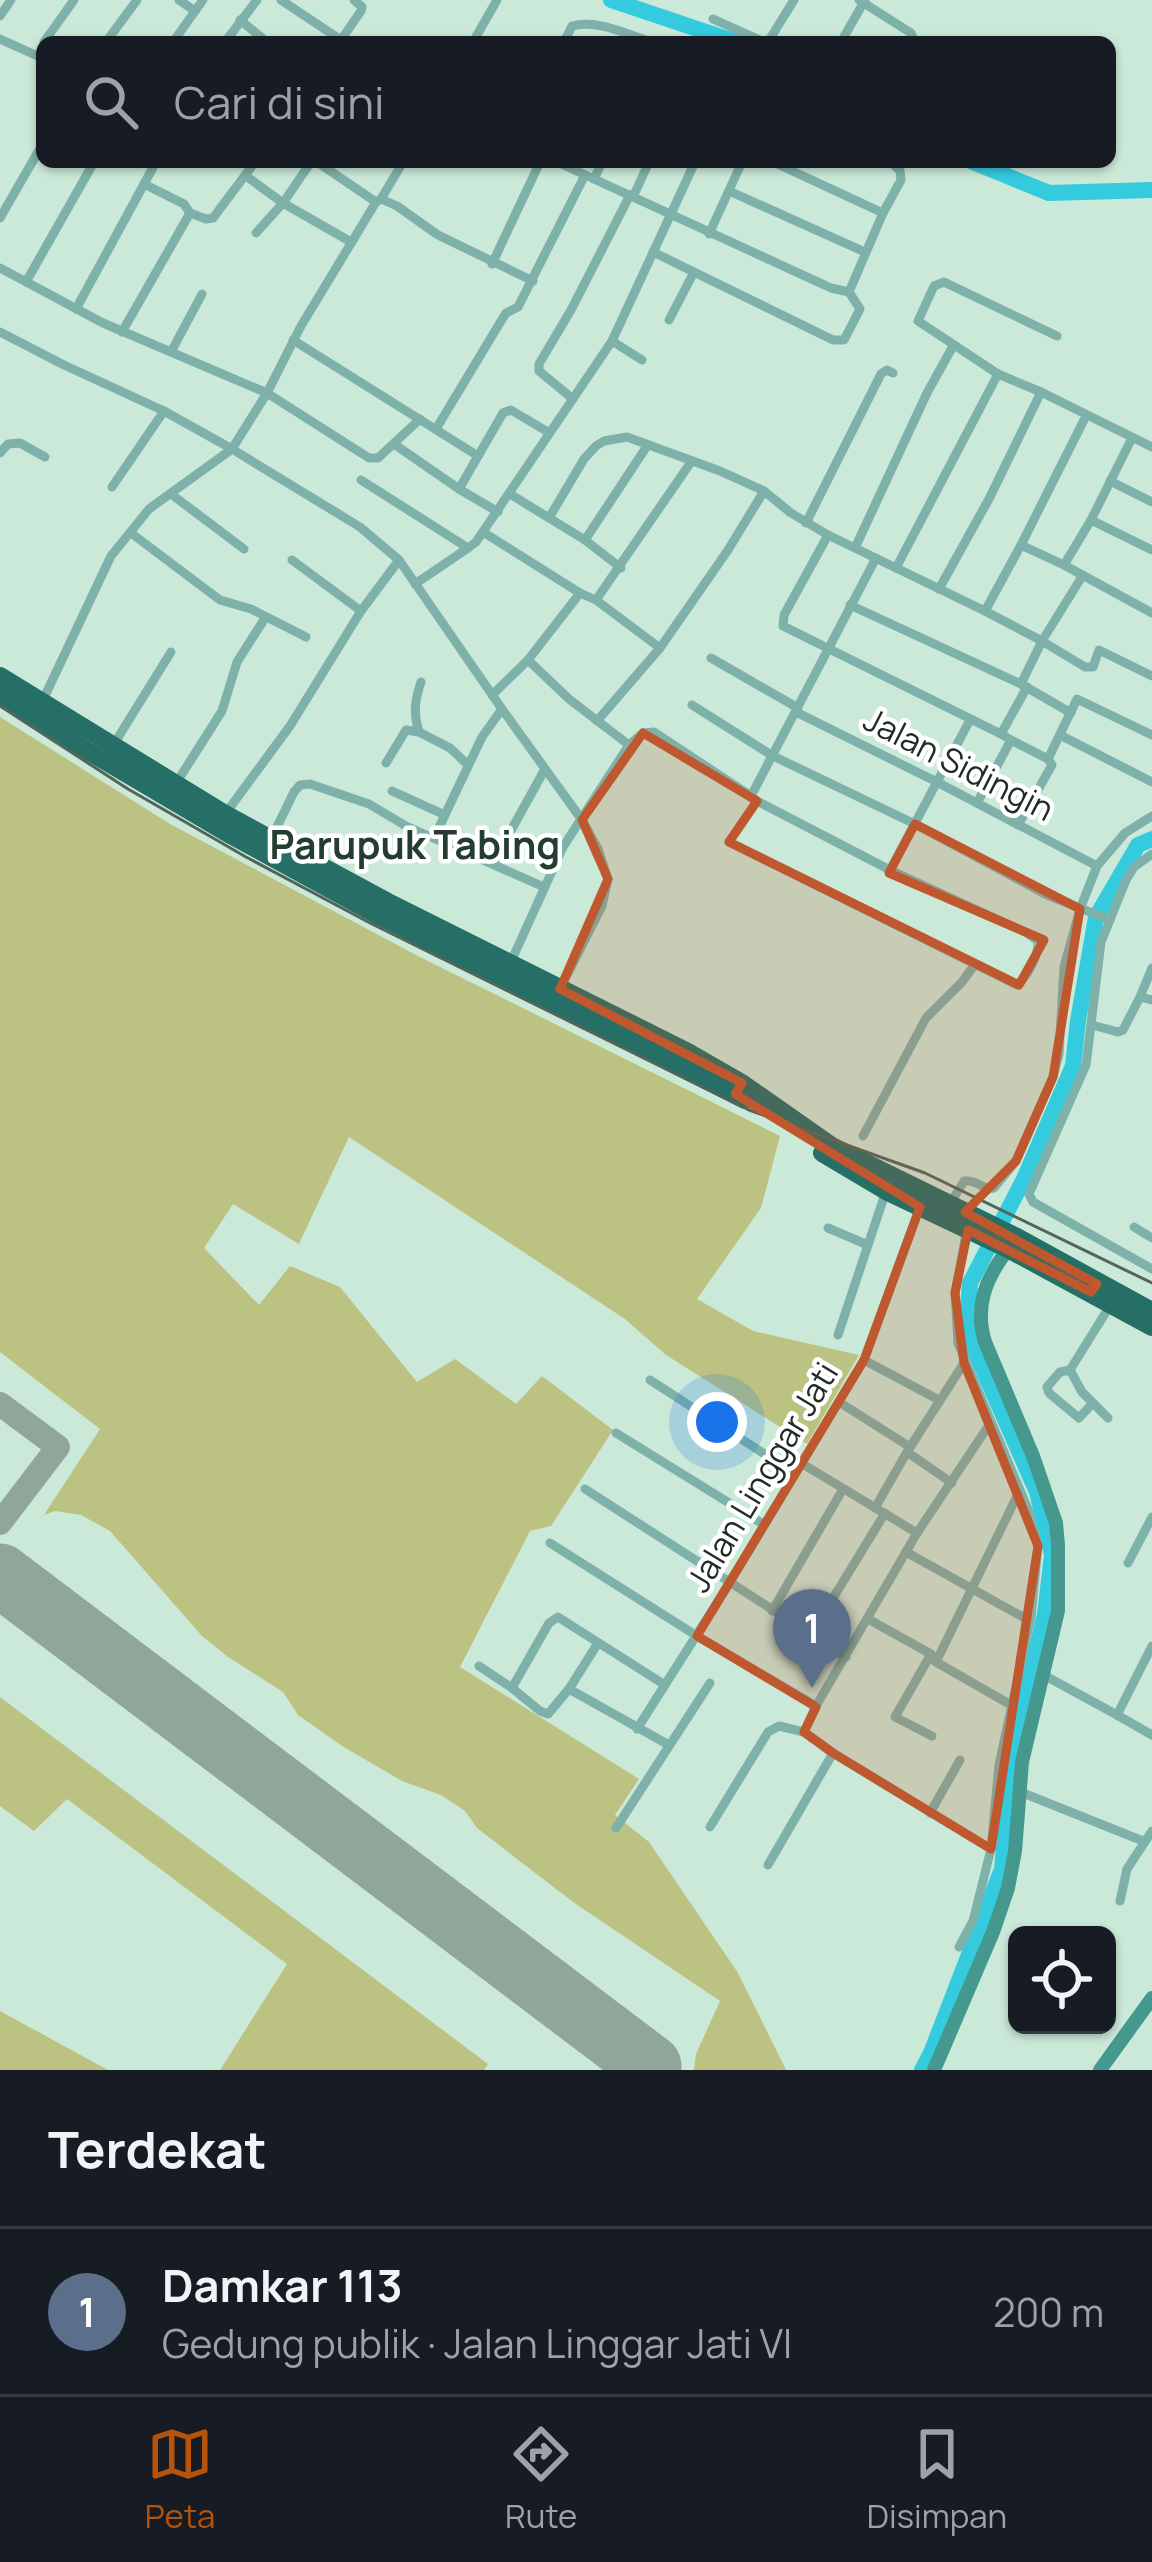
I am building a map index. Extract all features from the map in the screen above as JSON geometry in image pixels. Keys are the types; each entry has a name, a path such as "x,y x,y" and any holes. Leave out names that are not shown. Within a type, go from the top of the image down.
{"highway":[{"path":"0,676 227,832 739,1089 832,1146 950,1204 971,1226"},
{"path":"0,694 175,785 384,909 510,964 688,1052 826,1156 886,1191 971,1226 1094,1287 1152,1327"},
{"path":"1114,1298 1152,1311"}],"street":[{"path":"0,16 11,0"},
{"path":"50,36 74,0"},
{"path":"110,36 137,0"},
{"path":"179,0 196,11"},
{"path":"178,36 203,0"},
{"path":"229,36 257,0"},
{"path":"281,0 335,36"},
{"path":"346,36 362,7 354,0"},
{"path":"476,36 497,0"},
{"path":"770,36 794,0"},
{"path":"844,36 862,1 913,36"},
{"path":"713,19 752,36"},
{"path":"240,20 260,36"},
{"path":"568,36 576,23 633,36"},
{"path":"611,36 614,29"},
{"path":"0,39 36,49"},
{"path":"0,218 36,156"},
{"path":"26,282 91,168"},
{"path":"76,309 152,168"},
{"path":"143,184 184,204 190,213 213,218 251,168"},
{"path":"256,233 309,168"},
{"path":"324,168 378,201 397,206 438,235 533,281"},
{"path":"42,702 111,556 149,509 232,449 399,168"},
{"path":"492,264 538,168"},
{"path":"571,168 831,288 849,292 860,309 848,335 839,341 653,252"},
{"path":"436,429 506,314 518,308 597,168"},
{"path":"573,399 539,371 539,364 647,168"},
{"path":"415,584 468,548 510,494 611,341 692,168"},
{"path":"710,234 739,168"},
{"path":"786,168 883,213"},
{"path":"849,292 901,180 897,168"},
{"path":"246,176 351,242"},
{"path":"729,191 865,252"},
{"path":"122,332 190,213"},
{"path":"0,268 122,332 267,393 369,458 378,458 421,419"},
{"path":"669,320 694,272"},
{"path":"1057,336 950,284 934,286 918,322 998,374 1152,447"},
{"path":"171,352 202,294"},
{"path":"0,332 232,449 360,527 399,560 582,820 598,850 608,879 602,906 560,989"},
{"path":"293,340 478,456"},
{"path":"611,341 641,360"},
{"path":"855,548 953,346"},
{"path":"806,523 881,374 893,373"},
{"path":"896,568 998,374"},
{"path":"940,589 1041,392"},
{"path":"459,489 503,412 511,410 548,432"},
{"path":"112,488 164,411"},
{"path":"985,611 1086,416"},
{"path":"550,518 596,446 627,437 764,491 806,523 1090,669 1100,650 1152,676"},
{"path":"1064,565 1132,438"},
{"path":"0,453 16,443 45,457"},
{"path":"394,444 498,512"},
{"path":"585,541 646,446"},
{"path":"596,600 691,462"},
{"path":"361,480 468,548"},
{"path":"1110,481 1152,502"},
{"path":"597,721 660,648 764,491"},
{"path":"171,494 244,549"},
{"path":"510,494 621,568"},
{"path":"1091,520 1152,550"},
{"path":"483,532 596,600 660,648"},
{"path":"131,533 220,600 306,637"},
{"path":"828,535 782,622 787,629 1048,759 1052,765 1018,825"},
{"path":"1021,545 1152,613"},
{"path":"510,964 563,847 629,745 643,733 654,732 754,798 890,870 1027,933 1038,941 1039,950 1019,984 729,842 754,798 876,558"},
{"path":"292,560 361,610"},
{"path":"225,814 290,726 361,610 399,560"},
{"path":"976,803 1042,641 1083,575"},
{"path":"492,695 528,660 580,593"},
{"path":"850,605 1024,685 1071,713"},
{"path":"175,785 223,711 238,662 266,618"},
{"path":"99,745 171,652"},
{"name":"Jalan Sidingin","path":"712,658 797,710 1097,866"},
{"path":"528,660 629,745"},
{"path":"419,732 415,719 421,682"},
{"path":"1048,759 1077,698 1152,735"},
{"path":"692,705 773,756 1048,895 1108,919"},
{"path":"434,838 482,737 502,710"},
{"path":"890,870 970,720"},
{"path":"386,764 406,730 450,748 468,765"},
{"path":"1062,736 1150,776"},
{"path":"494,863 544,769"},
{"path":"271,839 294,792 306,783 369,804 544,887"},
{"path":"392,790 445,814"},
{"path":"950,1204 964,1181 994,1188 1016,1161 1053,1078 1059,1054 1064,967 1097,866 1125,833 1152,816"},
{"path":"1149,860 1134,867 1108,919 1101,942 1087,1065 1029,1194 1034,1202 1152,1269"},
{"path":"863,1136 926,1018 975,964"},
{"path":"1092,1025 1123,1030 1152,968"},
{"path":"1140,997 1152,1000"},
{"path":"838,1335 886,1191"},
{"name":"Jalan Linggar Jati","path":"637,1729 864,1360 920,1207"},
{"path":"959,1948 973,1921 991,1849 999,1765 1030,1621 1038,1546 1028,1509 964,1363 955,1329 955,1293 971,1226"},
{"path":"827,1228 868,1245"},
{"path":"1134,1228 1152,1238"},
{"path":"934,2070 1007,1888 1016,1851 1018,1791 1058,1611 1056,1523 980,1325 985,1286 1010,1244"},
{"path":"1093,1403 1079,1418 1048,1393 1048,1387 1056,1375 1070,1370 1114,1298"},
{"path":"864,1360 939,1400"},
{"path":"810,1636 909,1449 964,1363"},
{"path":"1070,1370 1082,1391 1108,1418"},
{"path":"650,1380 917,1533"},
{"path":"839,1402 952,1483"},
{"path":"804,1732 917,1533 991,1422"},
{"path":"616,1433 763,1524"},
{"path":"585,1489 846,1657"},
{"path":"772,1611 843,1489"},
{"path":"932,1736 895,1717 971,1590 1019,1492"},
{"path":"1129,1563 1152,1517"},
{"path":"550,1543 816,1706"},
{"path":"906,1552 1030,1621"},
{"path":"512,1688 556,1618 665,1685"},
{"path":"868,1619 1010,1706"},
{"path":"479,1666 547,1714 598,1643"},
{"path":"1117,1714 1147,1667 1152,1646"},
{"path":"1041,1674 1152,1735"},
{"path":"616,1828 710,1683"},
{"path":"569,1689 668,1745"},
{"path":"710,1827 768,1732 779,1726 804,1732 991,1849"},
{"path":"768,1865 833,1753"},
{"path":"930,1813 960,1760"},
{"path":"1018,1791 1143,1841"},
{"path":"1120,1901 1127,1869 1152,1831"},
{"path":"1100,2070 1152,1997"}],"highlighted area":[{"path":"643,733 757,801 729,842 1019,985 1044,940 889,873 915,824 1080,909 1053,1077 1016,1161 965,1212 1097,1284 1091,1292 968,1230 955,1293 964,1363 1038,1546 991,1849 804,1732 816,1707 697,1636 864,1360 920,1207 735,1094 742,1083 560,989 608,879 582,820"}],"green space":[{"path":"0,717 170,824 418,956 780,1136 761,1208 697,1299 753,1331 859,1355 807,1444 666,1355 625,1319 349,1137 299,1244 233,1204 204,1248 259,1305 290,1266 340,1287 417,1382 455,1359 516,1404 542,1376 613,1430 551,1526 530,1531 460,1667 639,1779 615,1815 649,1842 738,1973 786,2070 694,2070 696,2054 720,2001 573,1902 477,1828 465,1811 441,1795 402,1781 298,1715 283,1692 202,1636 110,1531 81,1515 55,1511 44,1515 100,1429 0,1352"},
{"path":"0,1697 488,2064 484,2070 220,2070 287,1964 67,1799 34,1831 0,1806"},
{"path":"0,2011 108,2070 0,2070"}],"waterway":[{"path":"611,0 718,36"},
{"path":"988,168 1049,193 1152,190"},
{"path":"922,2070 1002,1869 1013,1751 1045,1614 1052,1555 1037,1492 970,1340 970,1283 1024,1179 1073,1066 1096,917 1138,845 1152,839"}],"taxiway":[{"path":"0,1404 58,1447 0,1523"}],"runway":[{"path":"0,1575 650,2066"}],"railway":[{"path":"0,706 128,789 370,923 749,1110 925,1173 1152,1283"}],"place":[{"name":"Damkar 113","path":"812,1688"}],"district":[{"name":"Parupuk Tabing","path":"415,845"}]}
